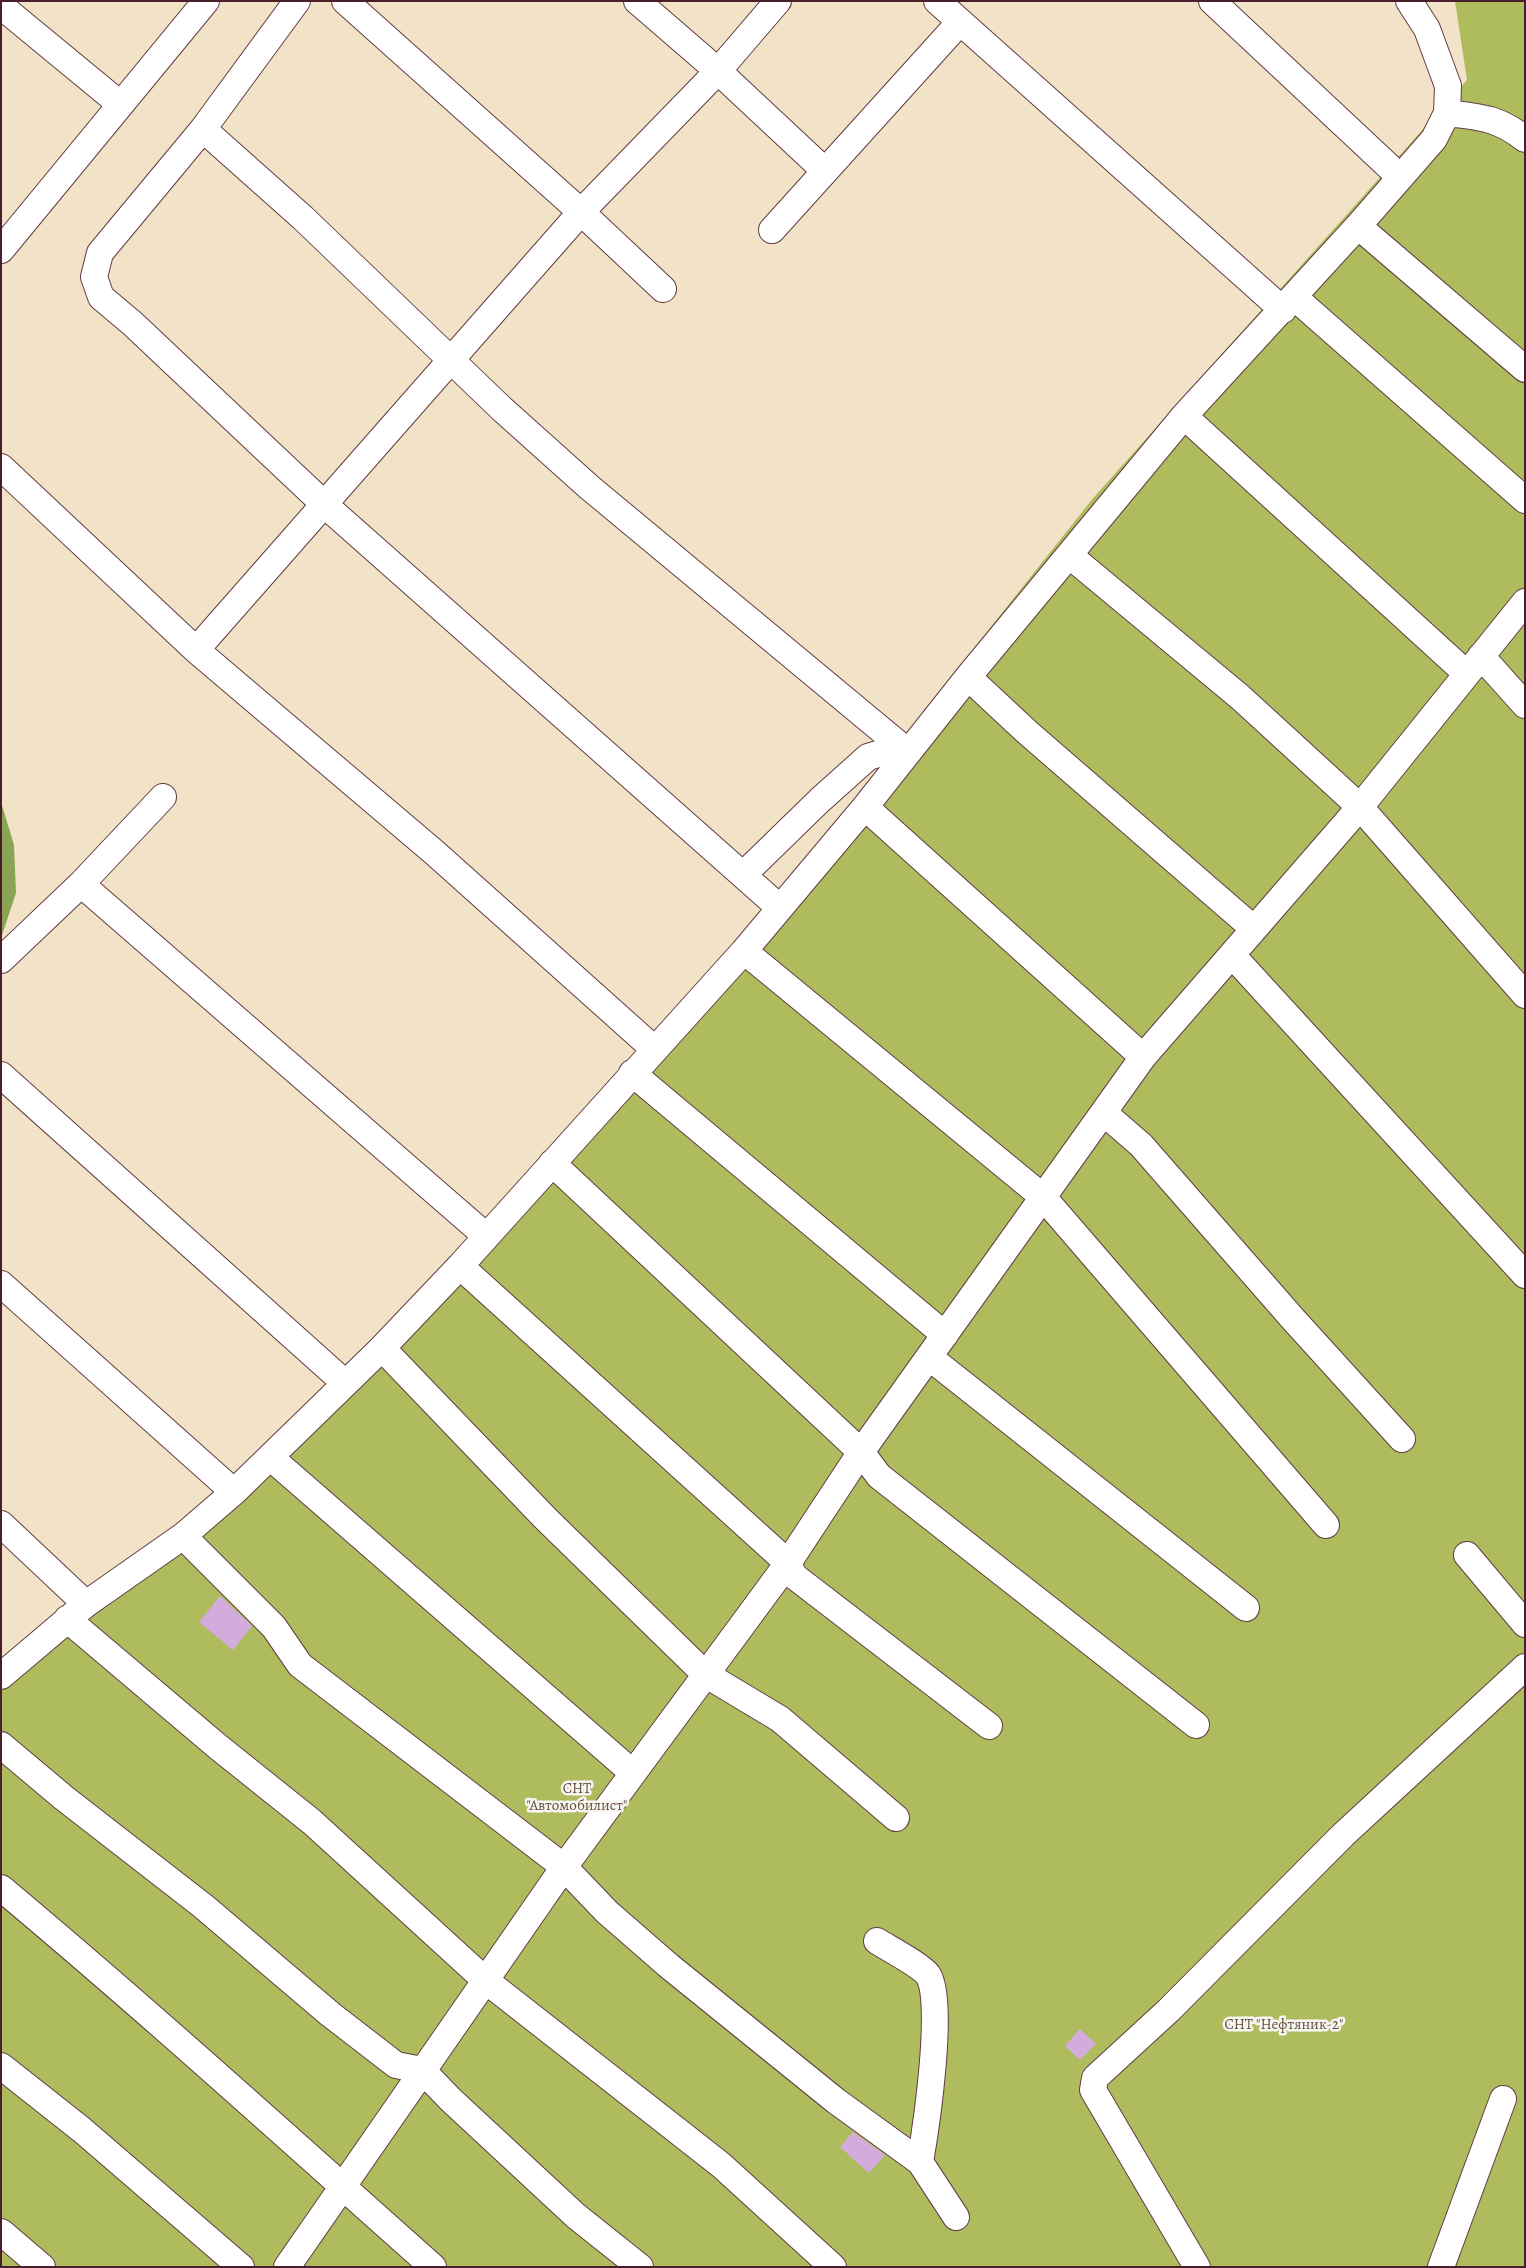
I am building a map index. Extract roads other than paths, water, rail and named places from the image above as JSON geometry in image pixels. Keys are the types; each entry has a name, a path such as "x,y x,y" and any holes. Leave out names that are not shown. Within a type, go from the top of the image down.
{"street":[{"path":"1,250 206,1"},
{"path":"297,1 203,129 100,253 94,276 101,297 325,505 780,908"},
{"path":"345,1 581,212 663,289"},
{"path":"637,1 718,71 825,171"},
{"path":"196,650 581,212 718,71 778,1"},
{"path":"937,1 1288,303 1525,500"},
{"path":"1212,1 1400,177"},
{"path":"1,1676 77,1611 183,1536 234,1492 382,1348 460,1266 744,951 866,807 968,677 1184,416 1358,226 1434,139 1447,113 1448,86 1427,29 1409,1"},
{"path":"1,6 120,104"},
{"path":"772,230 960,22"},
{"path":"1447,113 1488,118 1509,126 1525,139"},
{"path":"203,129 303,218 589,487 908,752"},
{"path":"1358,226 1525,369"},
{"path":"1184,416 1474,665 1525,705"},
{"path":"1,467 196,650 435,853 654,1049"},
{"path":"1069,555 1240,697 1360,807 1525,995"},
{"path":"287,2267 564,1867 788,1563 861,1452 1143,1057 1360,807 1525,602"},
{"path":"968,677 1027,732 1254,929"},
{"path":"743,875 806,813 868,757 882,752 908,752"},
{"path":"1,960 81,884 163,797"},
{"path":"866,807 1143,1057"},
{"path":"81,884 486,1236"},
{"path":"744,951 1043,1197 1326,1525"},
{"path":"1232,955 1525,1275"},
{"path":"632,1073 945,1335"},
{"path":"1,1075 345,1384"},
{"path":"1104,1112 1141,1145 1292,1319 1402,1439"},
{"path":"552,1163 861,1452 879,1476 1196,1725"},
{"path":"460,1266 788,1563 794,1576 989,1726"},
{"path":"1,1284 234,1492"},
{"path":"382,1348 545,1518 705,1674 780,1719 896,1818"},
{"path":"929,1357 1246,1608"},
{"path":"270,1457 633,1772"},
{"path":"1,1524 77,1611 217,1746 312,1822 485,1980 721,2165 833,2267"},
{"path":"183,1536 274,1627 300,1665 564,1867 607,1912 669,1966 836,2101 920,2162 956,2216"},
{"path":"1467,1555 1525,1624"},
{"path":"1197,2267 1093,2090 1095,2078 1169,2010 1343,1835 1525,1667"},
{"path":"1,1745 64,1798 203,1906 330,2014 396,2065 422,2070 451,2100 576,2216 640,2267"},
{"path":"1,1888 117,1986 433,2267"},
{"path":"877,1941 927,1972 934,1991 930,2103 920,2162"},
{"path":"1,2066 82,2130 241,2267"},
{"path":"1441,2267 1503,2099"},
{"path":"1,2232 42,2267"}],"park label":[{"name":"СНТ \"Автомобилист\"","path":"577,1798"},
{"name":"СНТ \"Нефтяник-2\"","path":"1284,2025"}]}
